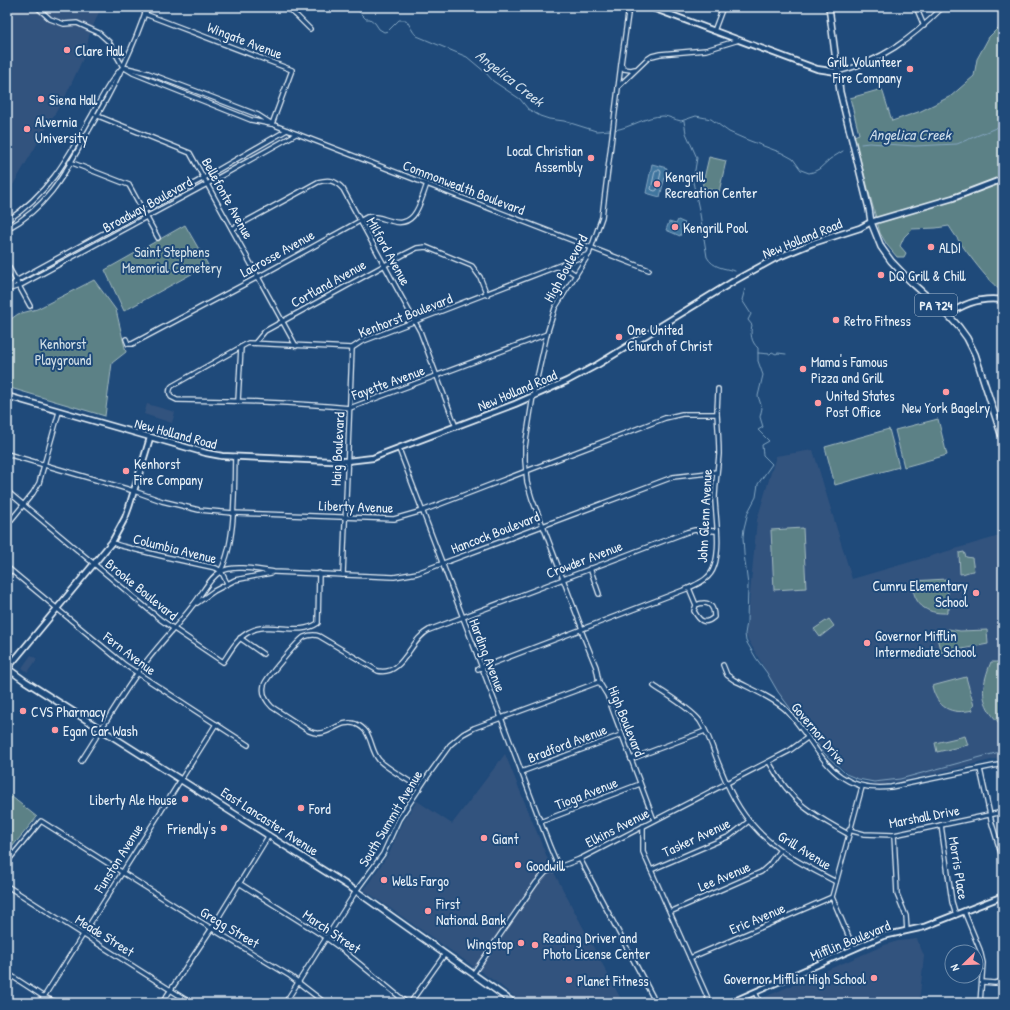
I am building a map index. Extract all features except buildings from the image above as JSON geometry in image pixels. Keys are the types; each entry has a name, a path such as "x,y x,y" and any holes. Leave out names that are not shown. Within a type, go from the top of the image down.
{"main road":[{"path":"650,7 817,70 837,72"},
{"name":"PA 724","path":"829,7 837,72 843,105 871,222 881,248 891,261 919,290 962,330 972,346 1003,440"},
{"name":"New Holland Road","path":"7,396 206,453 296,460 347,461 373,458 456,427 567,381 597,365 738,279 774,259 813,243 860,228 871,222 953,198 1003,179"},
{"path":"948,316 967,304 986,299 1003,300"},
{"path":"7,669 112,542 125,518 150,438"},
{"name":"East Lancaster Avenue","path":"7,669 356,891 514,1003"},
{"name":"Mifflin Boulevard","path":"730,1003 883,936 924,927 1003,896"}],"street":[{"path":"37,7 50,19 64,24 77,23 100,33 109,42 123,67"},
{"path":"7,229 30,214 62,179 113,88 147,7"},
{"path":"286,7 310,29"},
{"name":"High Boulevard","path":"629,7 613,124 605,206 592,248 555,308 547,334 533,396 525,447 528,486 532,499 596,667 599,682 607,695 654,820"},
{"path":"714,31 723,7"},
{"path":"916,7 924,26"},
{"path":"837,72 854,68 883,55 924,26 943,7"},
{"name":"Wingate Avenue","path":"145,14 292,70 272,124"},
{"path":"618,87 646,60 656,55 706,50 740,40"},
{"path":"621,64 624,69 627,70 636,69"},
{"path":"7,221 27,207 42,193 54,178 66,161 114,76 123,67"},
{"name":"Commonwealth Boulevard","path":"123,67 142,71 202,93 258,115 272,124"},
{"name":"Commonwealth Boulevard","path":"123,67 133,73 251,120 272,124 649,270"},
{"name":"Bellefonte Avenue","path":"93,114 190,153 296,346"},
{"name":"Broadway Boulevard","path":"7,290 16,281 143,212 287,130"},
{"name":"Broadway Boulevard","path":"7,290 19,286 296,134"},
{"path":"66,161 129,185 158,238"},
{"name":"Milford Avenue","path":"232,229 318,182 329,180 334,181 343,189 415,322 456,427"},
{"name":"Lacrosse Avenue","path":"126,339 128,344 132,344 258,277 359,220 371,216 398,223 408,221 417,211 427,184"},
{"name":"Cortland Avenue","path":"173,384 241,347 255,343 265,331 415,248 430,248 472,266 480,277 486,295"},
{"name":"Kenhorst Boulevard","path":"255,343 352,348 361,342 589,254"},
{"path":"7,264 30,306"},
{"path":"556,267 567,269 576,275"},
{"name":"Fayette Avenue","path":"173,384 170,388 171,398 177,400 238,401 350,408 547,334"},
{"path":"238,401 241,347"},
{"name":"Haig Boulevard","path":"343,574 352,348"},
{"name":"John Glenn Avenue","path":"480,668 688,588 704,580 714,568 717,540 715,498 719,454 717,414 718,389"},
{"path":"7,525 24,505 39,483 59,412"},
{"name":"Liberty Avenue","path":"7,454 191,509 233,513 397,519 422,511 665,418 682,414 717,414"},
{"name":"Harding Avenue","path":"398,449 480,668 559,868"},
{"path":"81,762 137,673 194,605 225,564 232,532 235,456"},
{"name":"Hancock Boulevard","path":"221,571 233,568 274,572 401,576 417,573 673,477 717,472"},
{"name":"Brooke Boulevard","path":"7,491 161,620 223,662 240,638"},
{"name":"Crowder Avenue","path":"420,788 379,760 369,736 362,728 355,724 341,724 323,733 313,733 269,705 264,695 264,684 268,677 300,641 309,635 317,635 325,638 378,671 386,672 398,666 419,637 425,632 687,532 695,530 716,531"},
{"name":"Columbia Avenue","path":"112,542 118,546 127,547 170,559 216,568 221,571 227,583"},
{"name":"Fern Avenue","path":"7,566 125,665 248,745"},
{"path":"590,568 599,594"},
{"name":"Hancock Boulevard","path":"194,605 227,583 240,578 274,572"},
{"path":"263,654 240,638 257,629 301,629 314,626 318,623 320,573"},
{"path":"688,588 696,605 694,610 698,619 704,622 710,621 714,618 714,612 711,606 703,602 696,605"},
{"name":"Governor Drive","path":"723,665 727,675 734,680 783,707 794,719 820,756 833,770 844,778 862,786 878,788 891,787 1003,764"},
{"path":"501,718 599,682"},
{"name":"Grill Avenue","path":"654,686 696,717 705,731 726,784 749,821 779,851 836,882 832,897"},
{"name":"South Summit Avenue","path":"285,1003 356,891 383,854 399,819 446,750 458,737 470,730 501,718"},
{"name":"Funston Avenue","path":"40,1003 216,724"},
{"path":"631,760 705,731"},
{"name":"Bradford Avenue","path":"521,772 621,735"},
{"name":"Elkins Avenue","path":"473,974 536,883 546,872 580,859 769,762 790,751 807,738"},
{"name":"Marshall Drive","path":"769,762 784,786 797,801 821,819 849,832 894,835 1003,812"},
{"path":"980,769 990,815 1003,860"},
{"name":"Tioga Avenue","path":"540,822 640,784"},
{"path":"836,882 862,786"},
{"name":"Tasker Avenue","path":"651,870 730,836 749,821"},
{"name":"Gregg Street","path":"7,862 41,822 243,946 298,982 325,1003"},
{"name":"Morris Place","path":"941,825 952,902 956,915"},
{"path":"644,826 643,852 710,1003"},
{"path":"162,1003 212,928 269,835"},
{"path":"894,835 897,894 906,916 907,931"},
{"name":"Lee Avenue","path":"670,912 761,872 779,851"},
{"path":"580,859 656,1003"},
{"name":"March Street","path":"239,883 343,950 408,1003"},
{"name":"Meade Street","path":"7,886 191,1003"},
{"path":"832,897 854,949"},
{"name":"Eric Avenue","path":"690,958 832,897"},
{"path":"964,911 977,944"},
{"path":"408,1003 445,954"},
{"path":"7,973 44,997 58,1003"},
{"path":"984,982 995,983 1003,981"},
{"path":"980,1003 982,984"},
{"path":"755,992 760,1003"},
{"path":"44,997 50,1003"}],"shaded area":[{"name":"Alvernia University","path":"7,7 101,7 89,36 86,52 66,95 7,195"},
{"path":"147,404 175,412 172,423 144,414"},
{"path":"813,450 852,579 1003,535 1003,757 880,785 851,777 818,745 780,696 746,636 757,520 776,456"},
{"path":"31,655 37,659 28,672 22,668"},
{"path":"505,754 551,867 623,1003 522,1003 500,985 364,890 390,852 400,827 417,801 452,824"},
{"path":"917,939 924,956 919,1003 751,1003 885,945 898,941"}],"green space":[{"path":"1003,23 1003,292 982,271 949,226 912,229 904,237 900,246 906,253 904,257 897,257 887,245 880,233 854,136 859,134 850,98 882,89 892,121 921,111 951,96 974,76 977,59 989,37"},
{"path":"709,157 726,161 719,192 702,187"},
{"name":"Saint Stephens Memorial Cemetery","path":"185,225 208,265 124,311 105,270"},
{"name":"Kenhorst Playground","path":"94,280 116,310 126,352 112,363 105,416 7,387 7,322 18,314 37,309"},
{"path":"938,419 947,455 904,467 895,430"},
{"path":"889,429 899,467 835,485 825,447"},
{"path":"803,528 806,588 774,590 771,530"},
{"path":"964,552 966,557 972,558 974,571 960,574 959,553"},
{"path":"947,579 949,610 947,610 947,613 932,612 922,606 915,596 912,581"},
{"path":"829,619 834,626 820,637 814,629"},
{"path":"948,629 960,631 987,630 988,644 941,653 937,638"},
{"path":"991,662 1003,662 1003,726 988,708 983,692 984,683"},
{"path":"966,677 974,706 972,707 973,710 958,711 941,705 934,694 932,686"},
{"path":"965,736 968,745 937,752 935,743"},
{"path":"7,793 37,817 7,853"}],"water":[{"path":"652,164 667,168 660,197 646,193"},
{"name":"Kengrill Pool","path":"678,220 685,223 680,236 666,230 669,222 676,224"}],"waterway":[{"name":"Angelica Creek","path":"354,7 366,19 370,19 379,29 384,32 388,31 399,20 406,20 417,36 467,57 493,81 520,99 528,109 540,116 564,121 596,131 611,130"},
{"name":"Angelica Creek","path":"614,130 656,117 665,116 681,121 696,116 711,119 729,132 782,153 793,159 801,170 809,173 819,169 830,159 843,151"},
{"path":"684,121 686,133 697,158 693,182 707,257 712,263 735,271"},
{"name":"Angelica Creek","path":"861,144 869,143 915,146 957,144 1003,125"},
{"path":"745,289 742,300 751,314 748,320 752,325 752,337 758,348 758,361 763,375 758,396 762,408 760,417 763,427 758,430 769,441 762,445 763,455 772,464 758,484 756,497 748,512 744,528 744,554 748,585 747,622 745,634 746,641 778,692 824,753 846,774 858,779 874,782 900,779 1003,751"},
{"path":"758,353 770,354 772,352 776,354 786,354"}],"place":[{"name":"Clare Hall","path":"67,50"},
{"name":"Grill Volunteer Fire Company","path":"910,69"},
{"name":"Siena Hall","path":"41,99"},
{"name":"Alvernia University","path":"27,129"},
{"name":"Local Christian Assembly","path":"591,158"},
{"name":"Kengrill Recreation Center","path":"657,184"},
{"name":"Kengrill Pool","path":"675,227"},
{"name":"ALDI","path":"931,247"},
{"name":"DQ Grill & Chill","path":"881,275"},
{"name":"Retro Fitness","path":"836,320"},
{"name":"One United Church of Christ","path":"619,337"},
{"name":"Mama's Famous Pizza and Grill","path":"803,369"},
{"name":"New York Bagelry","path":"946,392"},
{"name":"United States Post Office","path":"818,403"},
{"name":"Kenhorst Fire Company","path":"126,471"},
{"name":"Cumru Elementary School","path":"976,593"},
{"name":"Governor Mifflin Intermediate School","path":"867,643"},
{"name":"CVS Pharmacy","path":"23,711"},
{"name":"Egan Car Wash","path":"55,730"},
{"name":"Liberty Ale House","path":"185,799"},
{"name":"Ford","path":"301,808"},
{"name":"Friendly's","path":"224,828"},
{"name":"Giant","path":"484,838"},
{"name":"Goodwill","path":"518,865"},
{"name":"Wells Fargo","path":"384,880"},
{"name":"First National Bank","path":"428,911"},
{"name":"Wingstop","path":"521,943"},
{"name":"Reading Driver and Photo License Center","path":"535,945"},
{"name":"Governor Mifflin High School","path":"874,978"},
{"name":"Planet Fitness","path":"569,980"}]}
